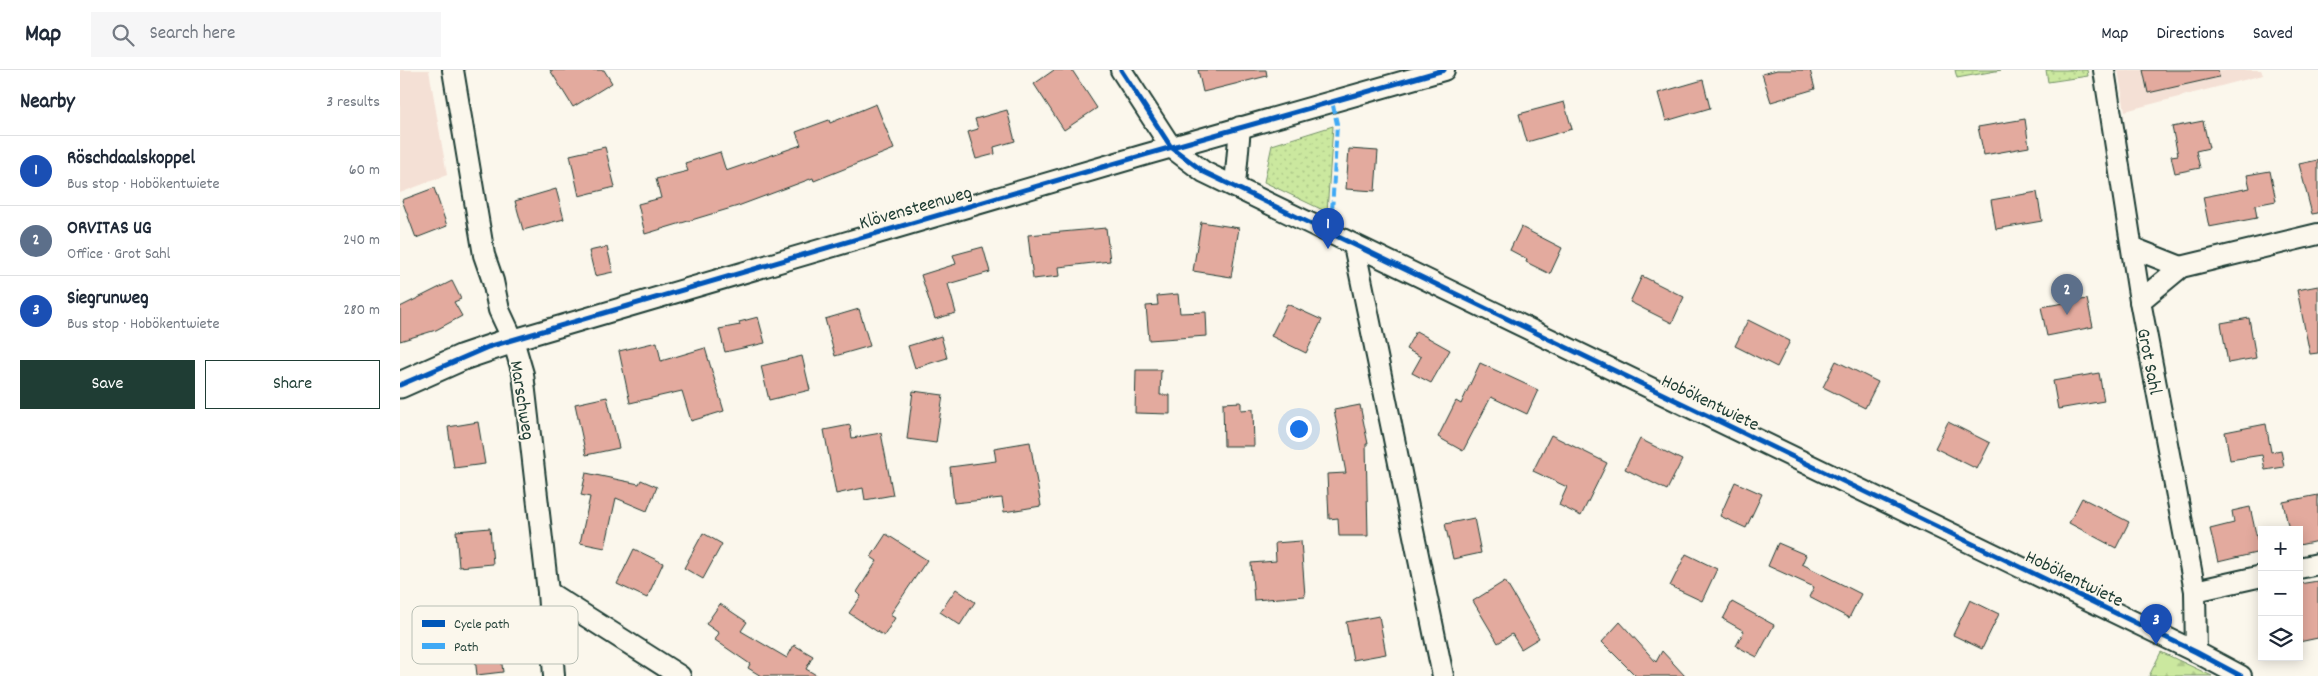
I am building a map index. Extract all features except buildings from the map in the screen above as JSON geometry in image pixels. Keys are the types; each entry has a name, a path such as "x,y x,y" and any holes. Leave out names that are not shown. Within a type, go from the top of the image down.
{"street":[{"name":"Marschweg","path":"453,70 484,255 493,281 499,310 513,340 523,374 549,606"},
{"name":"Hobökentwiete","path":"1121,70 1171,147 1204,172 1235,185 1354,245 2196,652 2240,676"},
{"name":"Klövensteenweg","path":"400,385 463,357 513,340 1171,147 1444,70"},
{"name":"Grot Sahl","path":"2104,70 2140,301 2195,591 2196,652"},
{"path":"1235,185 1240,127"},
{"path":"2140,301 2181,267 2318,234"},
{"path":"1354,245 1443,676"},
{"path":"2133,248 2181,267"},
{"path":"2303,567 2318,564"},
{"path":"2195,591 2258,577"},
{"path":"548,592 570,606"},
{"path":"578,611 680,676"}],"shaded area":[{"path":"400,70 429,70 447,175 400,193"},
{"path":"2118,70 2261,70 2263,75 2125,111"}],"green space":[{"path":"1955,70 2001,70 1957,78"},
{"path":"2046,70 2087,70 2088,76 2048,82"},
{"path":"1333,126 1327,212 1264,182 1272,145"},
{"path":"2161,652 2212,676 2149,676"}],"marked path":[{"path":"1319,228 1332,212 1337,124 1332,101"}],"cycle path":[{"path":"1121,70 1171,147 1204,172 2196,652 2241,676"},
{"path":"400,385 488,347 1144,155 1444,70"}],"place":[{"name":"Röschdaalskoppel","path":"1328,249"},
{"name":"ORVITAS UG","path":"2067,315"},
{"name":"Siegrunweg","path":"2156,645"}]}
